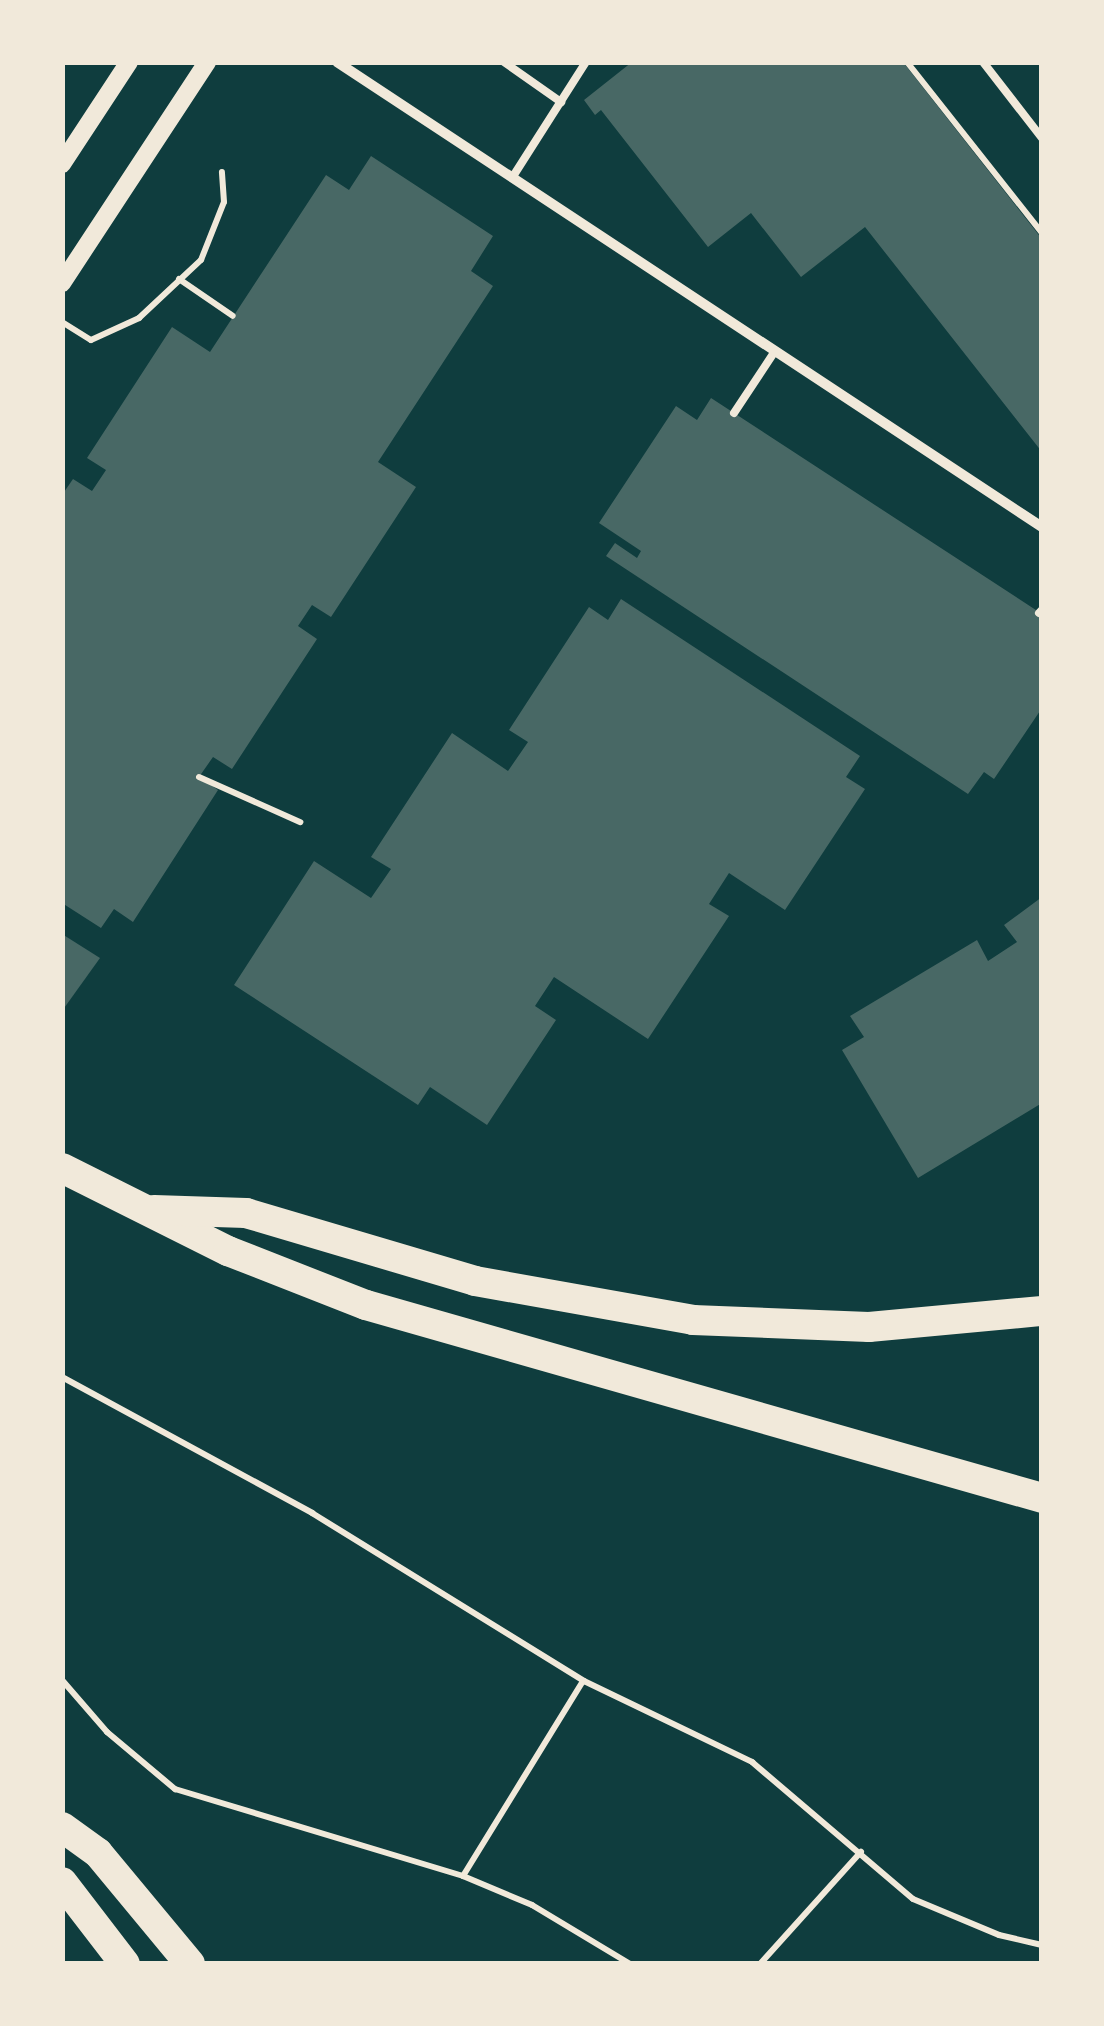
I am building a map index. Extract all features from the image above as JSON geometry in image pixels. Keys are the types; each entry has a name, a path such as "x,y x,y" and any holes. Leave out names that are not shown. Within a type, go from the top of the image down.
{"highway":[{"path":"62,1168 143,1209 366,1306 1042,1498"},
{"path":"143,1209 246,1213 507,1288 693,1320 869,1327 1042,1311"},
{"path":"62,1827 98,1853 190,1964"},
{"path":"62,1882 125,1964"}],"street":[{"path":"62,164 129,62"},
{"path":"62,282 207,62"},
{"path":"337,62 1042,527"}],"lane":[{"path":"504,62 561,102"},
{"path":"512,178 586,62"},
{"path":"983,62 1042,138"},
{"path":"734,413 775,351"}],"path":[{"path":"907,62 1042,234"},
{"path":"62,322 91,340 139,318 201,260 218,228 222,172"},
{"path":"179,279 233,316"},
{"path":"199,778 300,822"},
{"path":"62,1377 312,1513 584,1680 752,1762 913,1899 999,1935 1042,1945"},
{"path":"62,1680 107,1732 176,1789 464,1876 532,1905 630,1964"},
{"path":"464,1876 584,1680"},
{"path":"760,1964 861,1852"}],"building":[{"path":"632,62 903,62 1042,239 1042,452 865,227 801,277 751,213 708,247 601,110 595,115 584,100"},
{"path":"371,156 493,236 471,271 493,286 378,462 416,487 331,617 312,605 298,626 317,639 232,769 213,757 199,777 218,790 133,922 114,909 101,928 62,903 62,495 73,479 92,491 106,470 87,458 172,327 210,352 326,175 349,190"},
{"path":"711,398 1042,614 1042,708 994,779 984,772 968,794 606,556 615,543 637,558 641,551 599,523 676,406 697,420"},
{"path":"621,599 860,756 846,777 865,789 785,910 729,873 709,904 729,916 648,1039 554,977 535,1006 556,1020 487,1125 430,1087 418,1105 234,985 314,861 371,898 391,869 371,857 452,733 508,771 528,742 509,730 589,607 608,620"},
{"path":"1042,897 1042,1103 918,1178 842,1050 864,1037 850,1016 977,940 988,961 1017,942 1004,925"},
{"path":"62,934 100,958 62,1011"}]}
